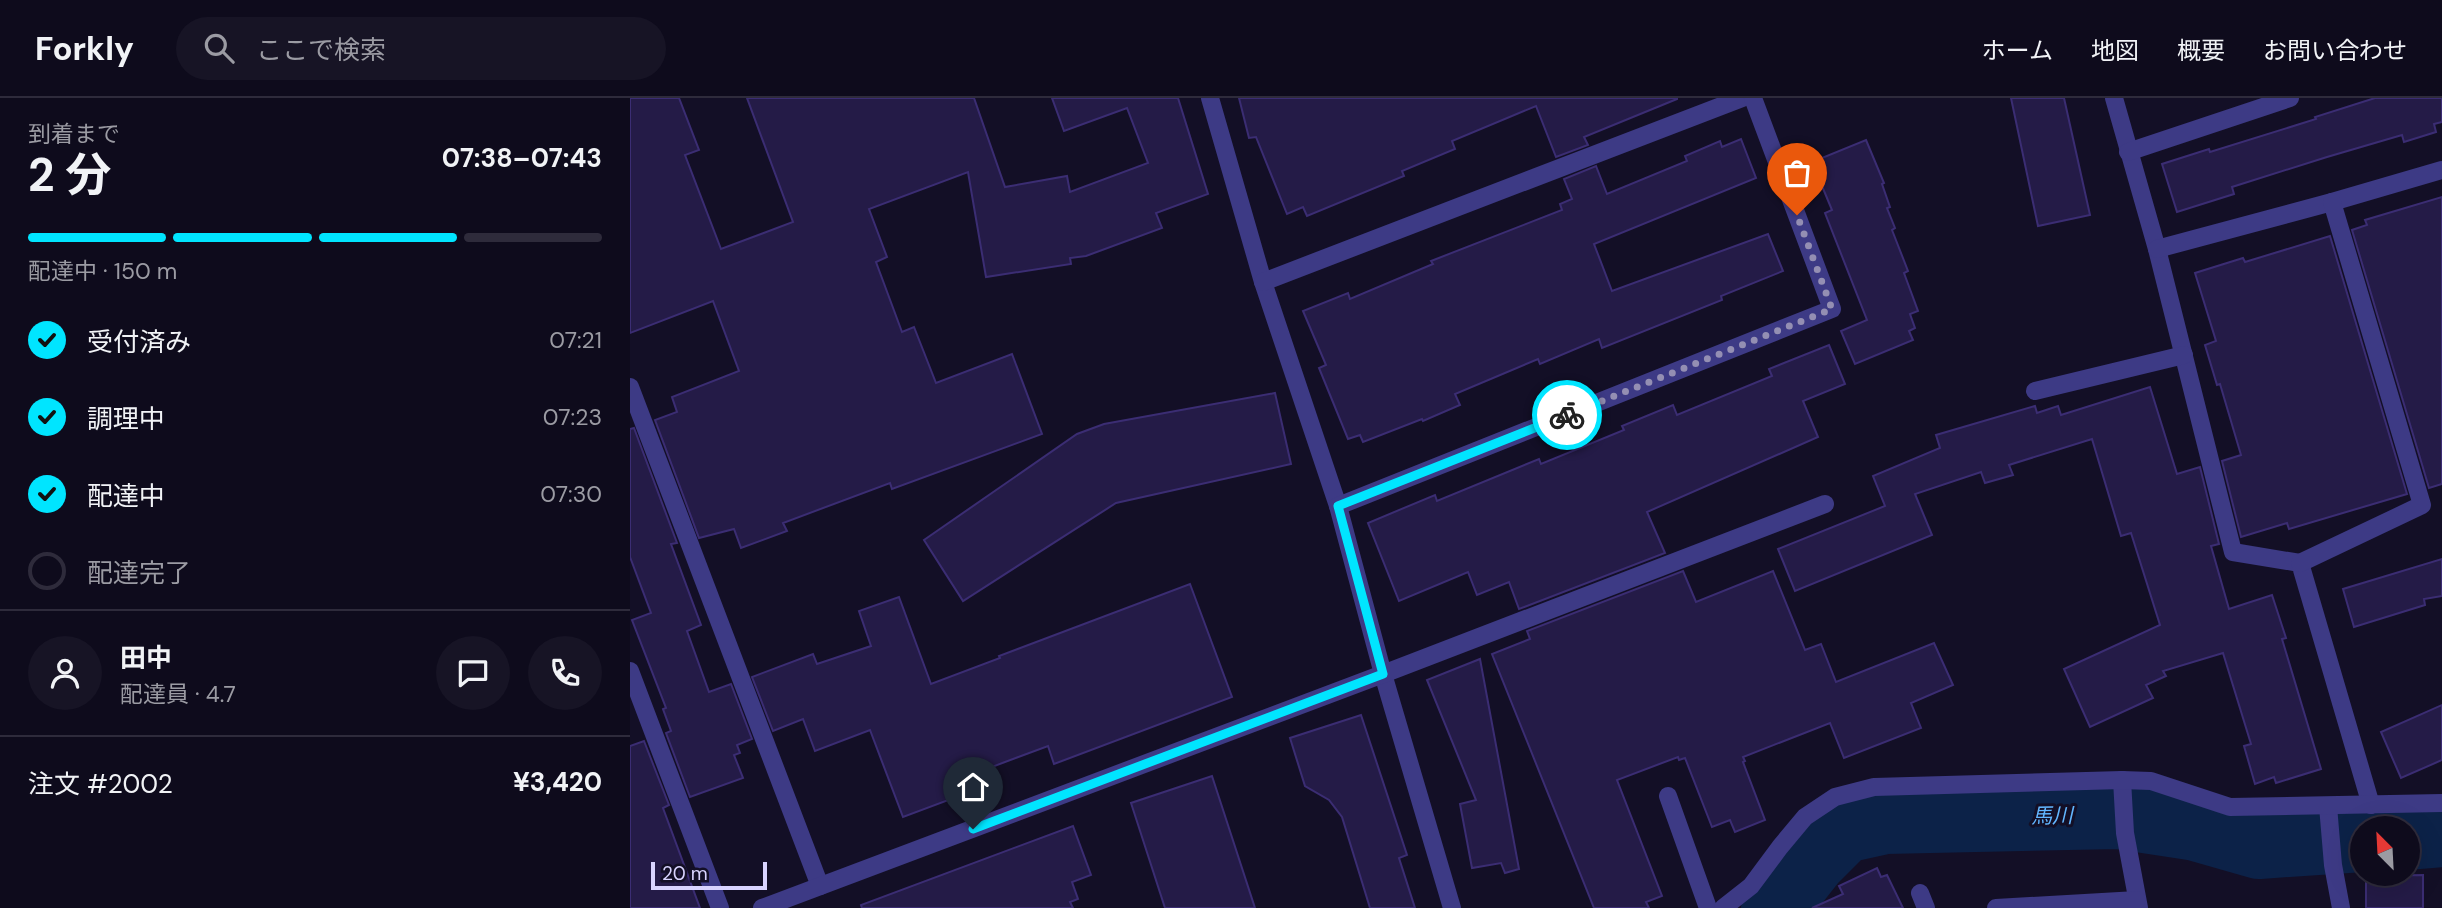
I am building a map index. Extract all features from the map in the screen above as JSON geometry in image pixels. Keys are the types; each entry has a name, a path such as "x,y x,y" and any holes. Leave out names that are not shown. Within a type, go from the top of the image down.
{"street":[{"path":"1210,98 1263,282 1338,506 1383,674 1452,908"},
{"path":"1263,282 1742,98"},
{"path":"1338,506 1832,309 1753,98"},
{"path":"2114,98 2157,249 2233,552 2300,563 2422,505 2332,202"},
{"path":"2128,152 2290,98"},
{"path":"2157,249 2442,170"},
{"path":"2035,391 2184,355"},
{"path":"630,387 820,887"},
{"path":"762,908 1825,504"},
{"path":"2300,563 2371,805"},
{"path":"630,671 720,908"},
{"path":"1996,908 2138,904 2125,833 2122,780"},
{"path":"1723,908 1751,886 1805,817 1835,797 1874,787 2151,781 2230,807 2329,814 2371,805 2442,803"},
{"path":"1668,796 1708,908"},
{"path":"2329,814 2333,865 2341,908"}],"building":[{"path":"630,98 679,98 699,150 685,155 721,249 793,222 747,98 974,98 1005,187 1067,176 1070,192 1148,163 1127,108 1064,131 1052,98 1178,98 1208,194 1156,213 1162,228 1086,256 1070,258 1071,264 986,277 968,172 869,209 887,257 876,262 902,332 914,327 936,383 1012,354 1042,434 892,489 890,483 783,523 787,531 741,548 734,529 699,538 655,420 677,412 672,397 739,371 713,301 630,333"},
{"path":"1239,98 1677,99 1584,137 1588,145 1556,157 1536,106 1452,141 1455,149 1402,171 1404,176 1307,216 1303,207 1287,214 1256,137 1249,138"},
{"path":"2011,98 2064,98 2090,215 2038,226"},
{"path":"2375,98 2442,98 2442,122 2434,124 2436,132 2404,142 2402,135 2327,157 2232,187 2234,194 2177,212 2162,164 2209,149 2210,152"},
{"path":"1741,139 1756,178 1594,244 1612,291 1768,234 1783,271 1721,296 1722,300 1602,348 1599,339 1540,364 1538,359 1455,394 1460,405 1423,421 1422,419 1363,442 1360,435 1348,439 1319,368 1326,365 1303,311 1348,293 1350,299 1433,264 1431,261 1562,210 1560,204 1572,199 1564,179 1596,166 1607,194 1687,161 1685,156 1720,141 1722,147"},
{"path":"1866,140 1884,183 1882,184 1890,207 1887,208 1895,228 1892,230 1908,271 1904,273 1918,311 1910,314 1915,328 1909,331 1913,340 1855,364 1841,331 1867,320 1825,213 1832,210 1812,162"},
{"path":"2442,197 2442,484 2429,488 2352,230 2367,225 2365,220"},
{"path":"2330,236 2407,494 2289,529 2287,523 2241,537 2222,461 2241,455 2220,384 2217,385 2205,345 2216,341 2195,273 2243,258 2245,262"},
{"path":"1829,345 1845,384 1803,401 1818,437 1647,512 1665,553 1519,609 1509,582 1477,595 1468,572 1399,601 1368,523 1435,495 1437,501 1539,459 1541,464 1624,430 1622,426 1673,405 1677,415 1772,376 1769,369"},
{"path":"2150,387 2177,474 2200,467 2219,544 2211,546 2229,609 2272,595 2286,638 2282,639 2321,769 2276,783 2274,777 2255,784 2244,746 2251,744 2223,653 2163,671 2166,676 2146,685 2153,698 2090,727 2064,669 2160,625 2131,533 2121,536 2092,439 2009,465 2013,475 1985,483 1981,472 1915,494 1932,535 1795,591 1778,549 1885,506 1873,476 1940,448 1936,435 2035,406 2037,413 2058,406 2061,415"},
{"path":"1275,393 1291,464 1116,503 963,601 924,540 1077,434 1104,424"},
{"path":"634,428 677,543 671,544 701,625 687,631 709,692 731,684 752,739 737,745 740,753 734,755 743,778 690,797 666,733 671,731 663,709 666,708 632,620 651,613 630,557 630,429"},
{"path":"2442,559 2442,596 2424,599 2425,605 2354,627 2343,589"},
{"path":"1683,571 1696,602 1773,571 1805,650 1821,644 1836,682 1934,643 1953,685 1911,703 1921,728 1844,758 1830,723 1743,757 1765,820 1735,832 1730,820 1712,827 1685,758 1679,760 1678,757 1617,780 1662,896 1646,902 1649,908 1594,908 1492,654 1530,639 1527,631"},
{"path":"1190,584 1232,697 1054,764 1048,746 989,768 994,783 903,817 870,730 815,751 803,719 773,731 752,677 813,654 817,664 871,646 859,611 899,597 931,684"},
{"path":"1480,659 1519,869 1505,873 1501,863 1472,868 1460,804 1476,800 1427,680"},
{"path":"2442,705 2442,760 2401,778 2381,732"},
{"path":"1361,715 1407,855 1399,858 1415,908 1370,908 1342,817 1329,800 1305,786 1290,738"},
{"path":"644,741 669,805 663,808 700,908 630,908 630,746"},
{"path":"1212,776 1255,908 1165,908 1131,803"},
{"path":"1073,826 1091,875 1072,882 1078,899 1070,902 1073,908 862,908 861,905"},
{"path":"1877,868 1881,877 1887,875 1903,908 1812,908 1843,894 1839,886"},
{"path":"2420,875 2423,875 2423,908 2366,908 2366,886 2420,886"}],"waterway":[{"name":"馬川","path":"1775,908 1813,860 1844,829 1885,820 2117,815 2196,827 2259,845 2350,839"},
{"name":"馬川","path":"2420,835 2442,833"}],"way so far":[{"path":"1567,415 1832,309 1797,215"}],"route":[{"path":"973,829 1383,674 1338,506 1567,415"}]}
